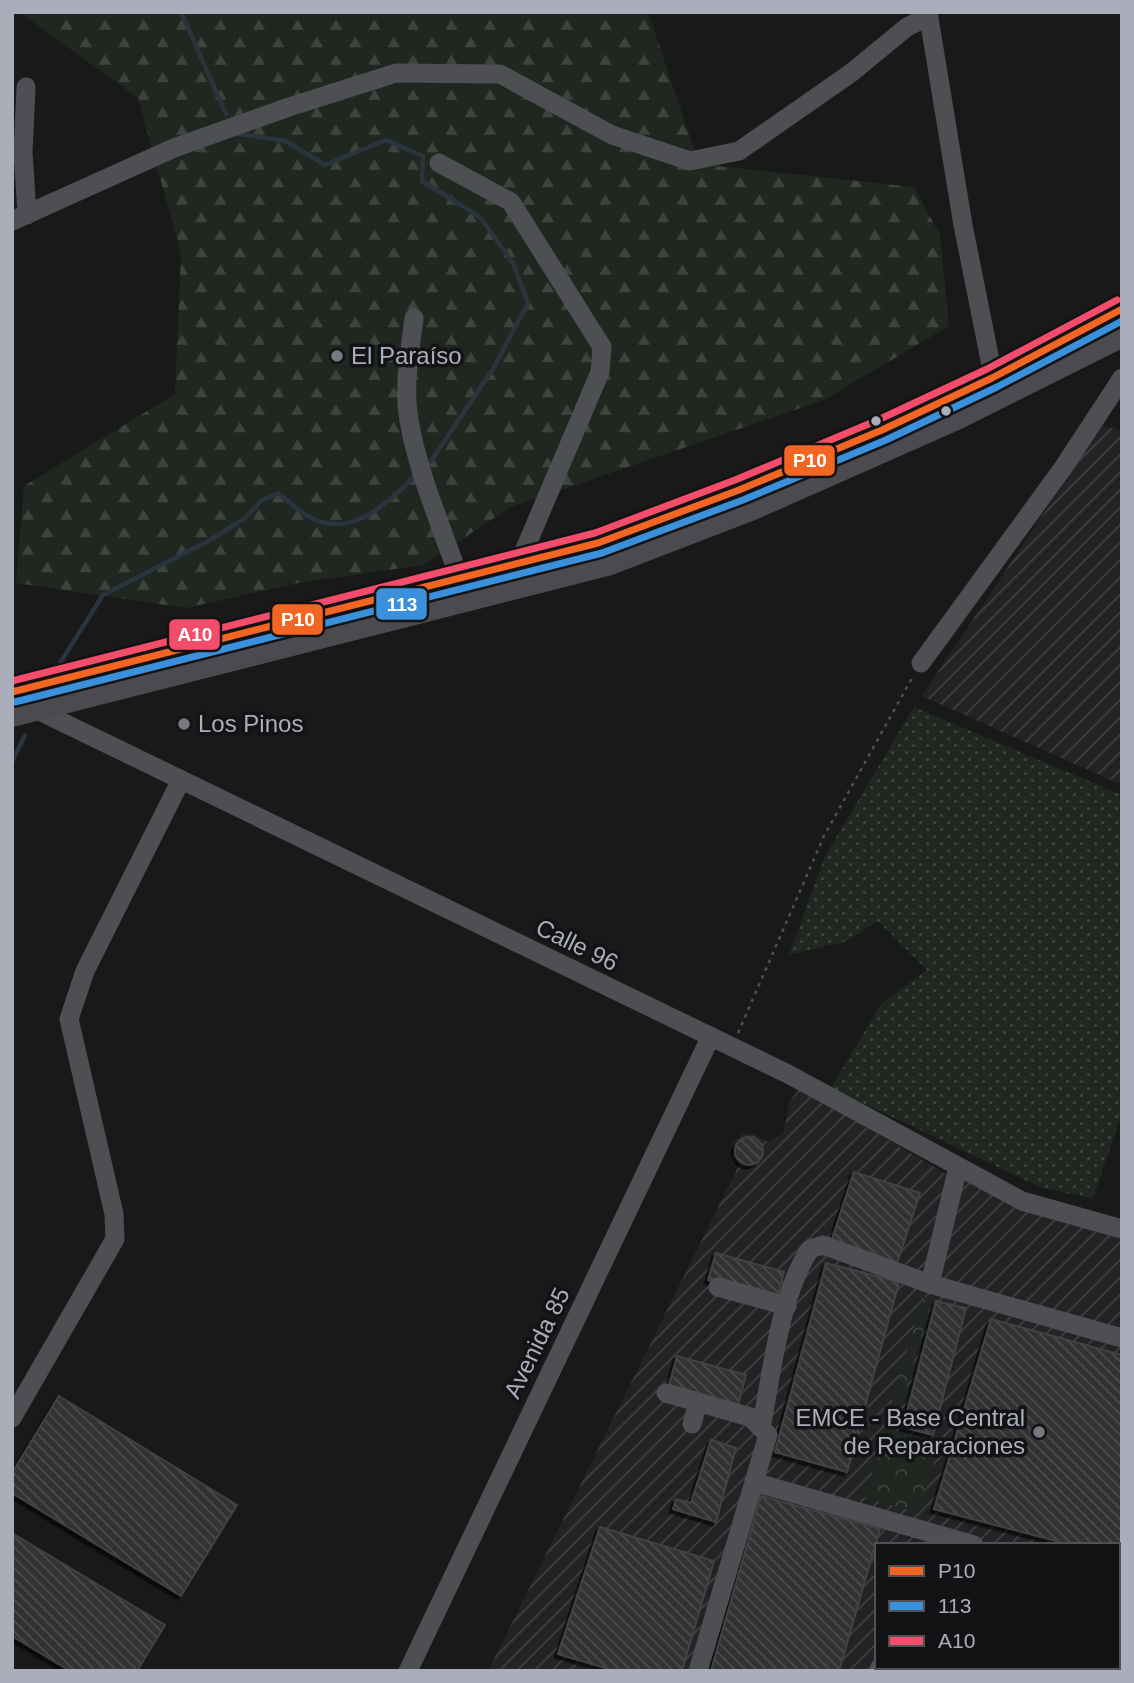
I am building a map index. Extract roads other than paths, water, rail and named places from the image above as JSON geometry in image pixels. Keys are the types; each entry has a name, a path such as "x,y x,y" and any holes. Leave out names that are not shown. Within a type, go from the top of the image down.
{"highway":[{"path":"20,707 607,563 755,506 995,388 1122,309"},
{"path":"12,692 598,543 995,388 1122,334"}],"street":[{"path":"26,88 19,218 174,148 396,73 500,74 612,135 690,161 739,151 928,14 962,225 995,388"},
{"path":"439,163 511,202 601,347 600,372 519,563"},
{"path":"414,318 409,361 408,419 428,489 459,578"},
{"path":"921,663 1116,398 1122,378"},
{"name":"Calle 96","path":"20,707 181,780 732,1046 1022,1201 1122,1229"},
{"path":"12,1418 115,1238 114,1214 69,1019 85,971 181,780"},
{"name":"Avenida 85","path":"408,1671 711,1036"},
{"path":"930,1284 958,1167"},
{"path":"761,1428 787,1306 802,1261 810,1249 823,1245 930,1284 1122,1338"},
{"path":"718,1287 787,1306"},
{"path":"666,1393 750,1418 768,1435 698,1671"},
{"path":"692,1424 698,1402"},
{"path":"754,1482 912,1536 960,1543"}],"waterway":[{"path":"181,12 226,114"},
{"path":"239,134 286,141 325,165 386,140 423,156 422,181 480,217 513,263 528,303 493,369 431,461"},
{"path":"60,663 103,595 212,539 245,518 261,501 278,493 313,519 332,524 346,523 370,514 412,479"},
{"path":"12,762 25,735"}],"place":[{"name":"El Paraíso","path":"337,356"},
{"name":"Los Pinos","path":"184,724"},
{"name":"EMCE - Base Central de Reparaciones","path":"1039,1432"}]}
